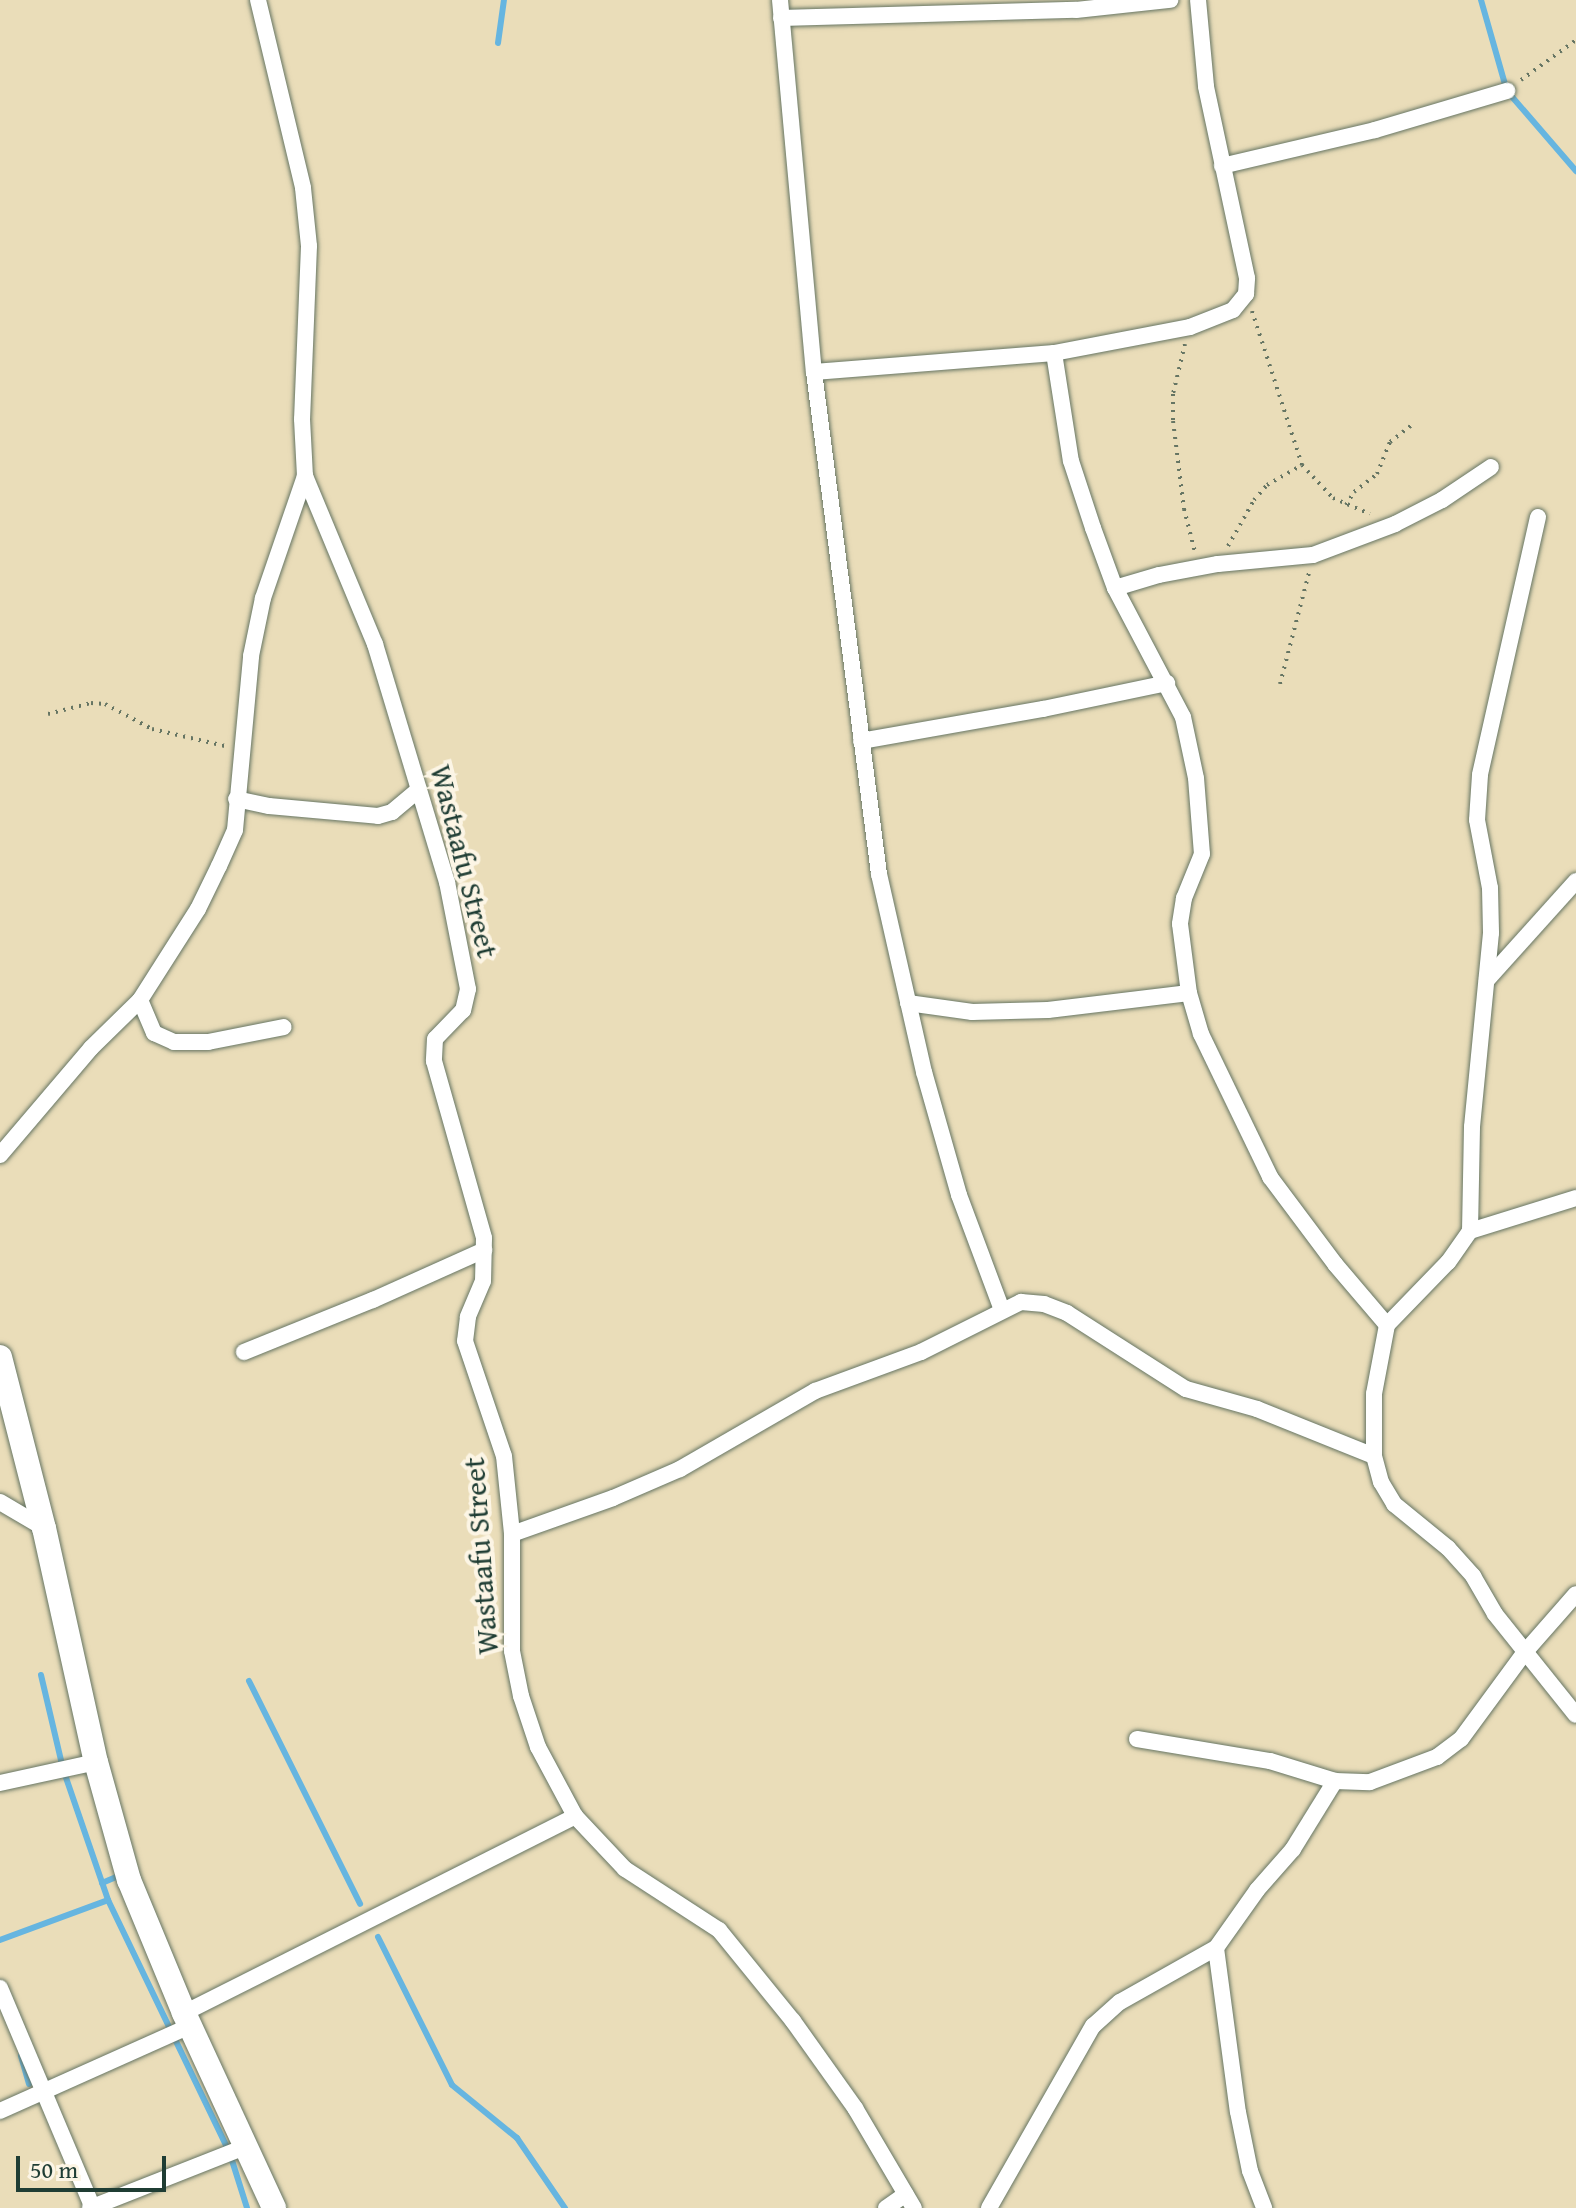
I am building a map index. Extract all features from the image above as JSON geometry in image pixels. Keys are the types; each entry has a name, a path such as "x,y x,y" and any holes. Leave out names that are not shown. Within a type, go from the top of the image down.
{"main road":[{"path":"0,1357 44,1528 96,1762 129,1880 187,2020 274,2208"}],"street":[{"name":"Wastaafu Street","path":"258,0 305,203 309,246 302,419 305,476 375,644 447,882 468,989 463,1010 435,1039 434,1061 484,1238 483,1281 468,1317 465,1341 504,1456 512,1534 512,1651 521,1696 538,1747 575,1816 625,1869 719,1930 802,2033 855,2108 910,2201"},
{"path":"780,0 814,372 879,874 908,1003 959,1195 1002,1310"},
{"path":"781,18 1076,10 1170,0"},
{"path":"814,372 1054,353 1190,327 1233,310 1246,294 1247,278 1206,86 1198,0"},
{"path":"1222,166 1375,130 1507,91"},
{"path":"1054,353 1071,461 1115,588 1183,717 1196,778 1202,854 1184,898 1180,924 1189,993 1201,1034 1257,1156 1335,1264 1387,1325"},
{"path":"1115,588 1218,564 1313,555 1395,524 1442,500 1491,467"},
{"path":"0,1155 91,1048 140,1000 198,909 219,866 235,830 251,656 263,598 305,476"},
{"path":"1538,517 1480,775 1477,820 1490,888 1487,980 1472,1127 1470,1231 1448,1262 1387,1325 1374,1394 1374,1456 1381,1482 1394,1504 1448,1548 1473,1576 1495,1614 1576,1715"},
{"path":"861,741 1043,709 1167,683"},
{"path":"236,799 269,806 378,816 392,812 419,789"},
{"path":"1487,980 1576,881"},
{"path":"908,1003 972,1012 1048,1010 1189,993"},
{"path":"140,1000 154,1033 174,1042 208,1042 284,1027"},
{"path":"1470,1231 1576,1198"},
{"path":"244,1352 373,1300 484,1250"},
{"path":"512,1534 613,1498 680,1469 815,1391 921,1352 1021,1302 1044,1304 1067,1313 1176,1385 1257,1409 1374,1456"},
{"path":"0,1502 44,1528"},
{"path":"1137,1739 1270,1761 1335,1781 1370,1782 1437,1757 1461,1739 1525,1652 1576,1594"},
{"path":"0,1783 96,1762"},
{"path":"989,2208 1093,2026 1120,2002 1216,1948 1257,1890 1293,1849 1335,1781"},
{"path":"0,2111 187,2020 575,1816"},
{"path":"1216,1948 1238,2112 1250,2171 1264,2208"},
{"path":"0,1988 92,2208 247,2146"},
{"path":"886,2208 910,2201"}],"path":[{"path":"1507,91 1576,40"},
{"path":"1246,294 1302,465 1321,487 1346,505 1395,524"},
{"path":"1190,327 1173,394 1173,421 1184,509 1199,568"},
{"path":"1346,505 1354,492 1377,474 1390,442 1413,424"},
{"path":"1218,564 1254,500 1267,485 1302,465"},
{"path":"1280,684 1313,555"},
{"path":"48,714 91,703 105,704 152,729 224,746 243,743"}],"waterway":[{"path":"498,43 504,0"},
{"path":"1481,0 1507,91 1576,171"},
{"path":"41,1675 63,1769 108,1900 230,2154 247,2208"},
{"path":"249,1681 360,1904"},
{"path":"102,1883 123,1874"},
{"path":"0,1940 108,1900"},
{"path":"378,1937 452,2085 517,2138 565,2208"},
{"path":"21,2056 29,2084"}]}
